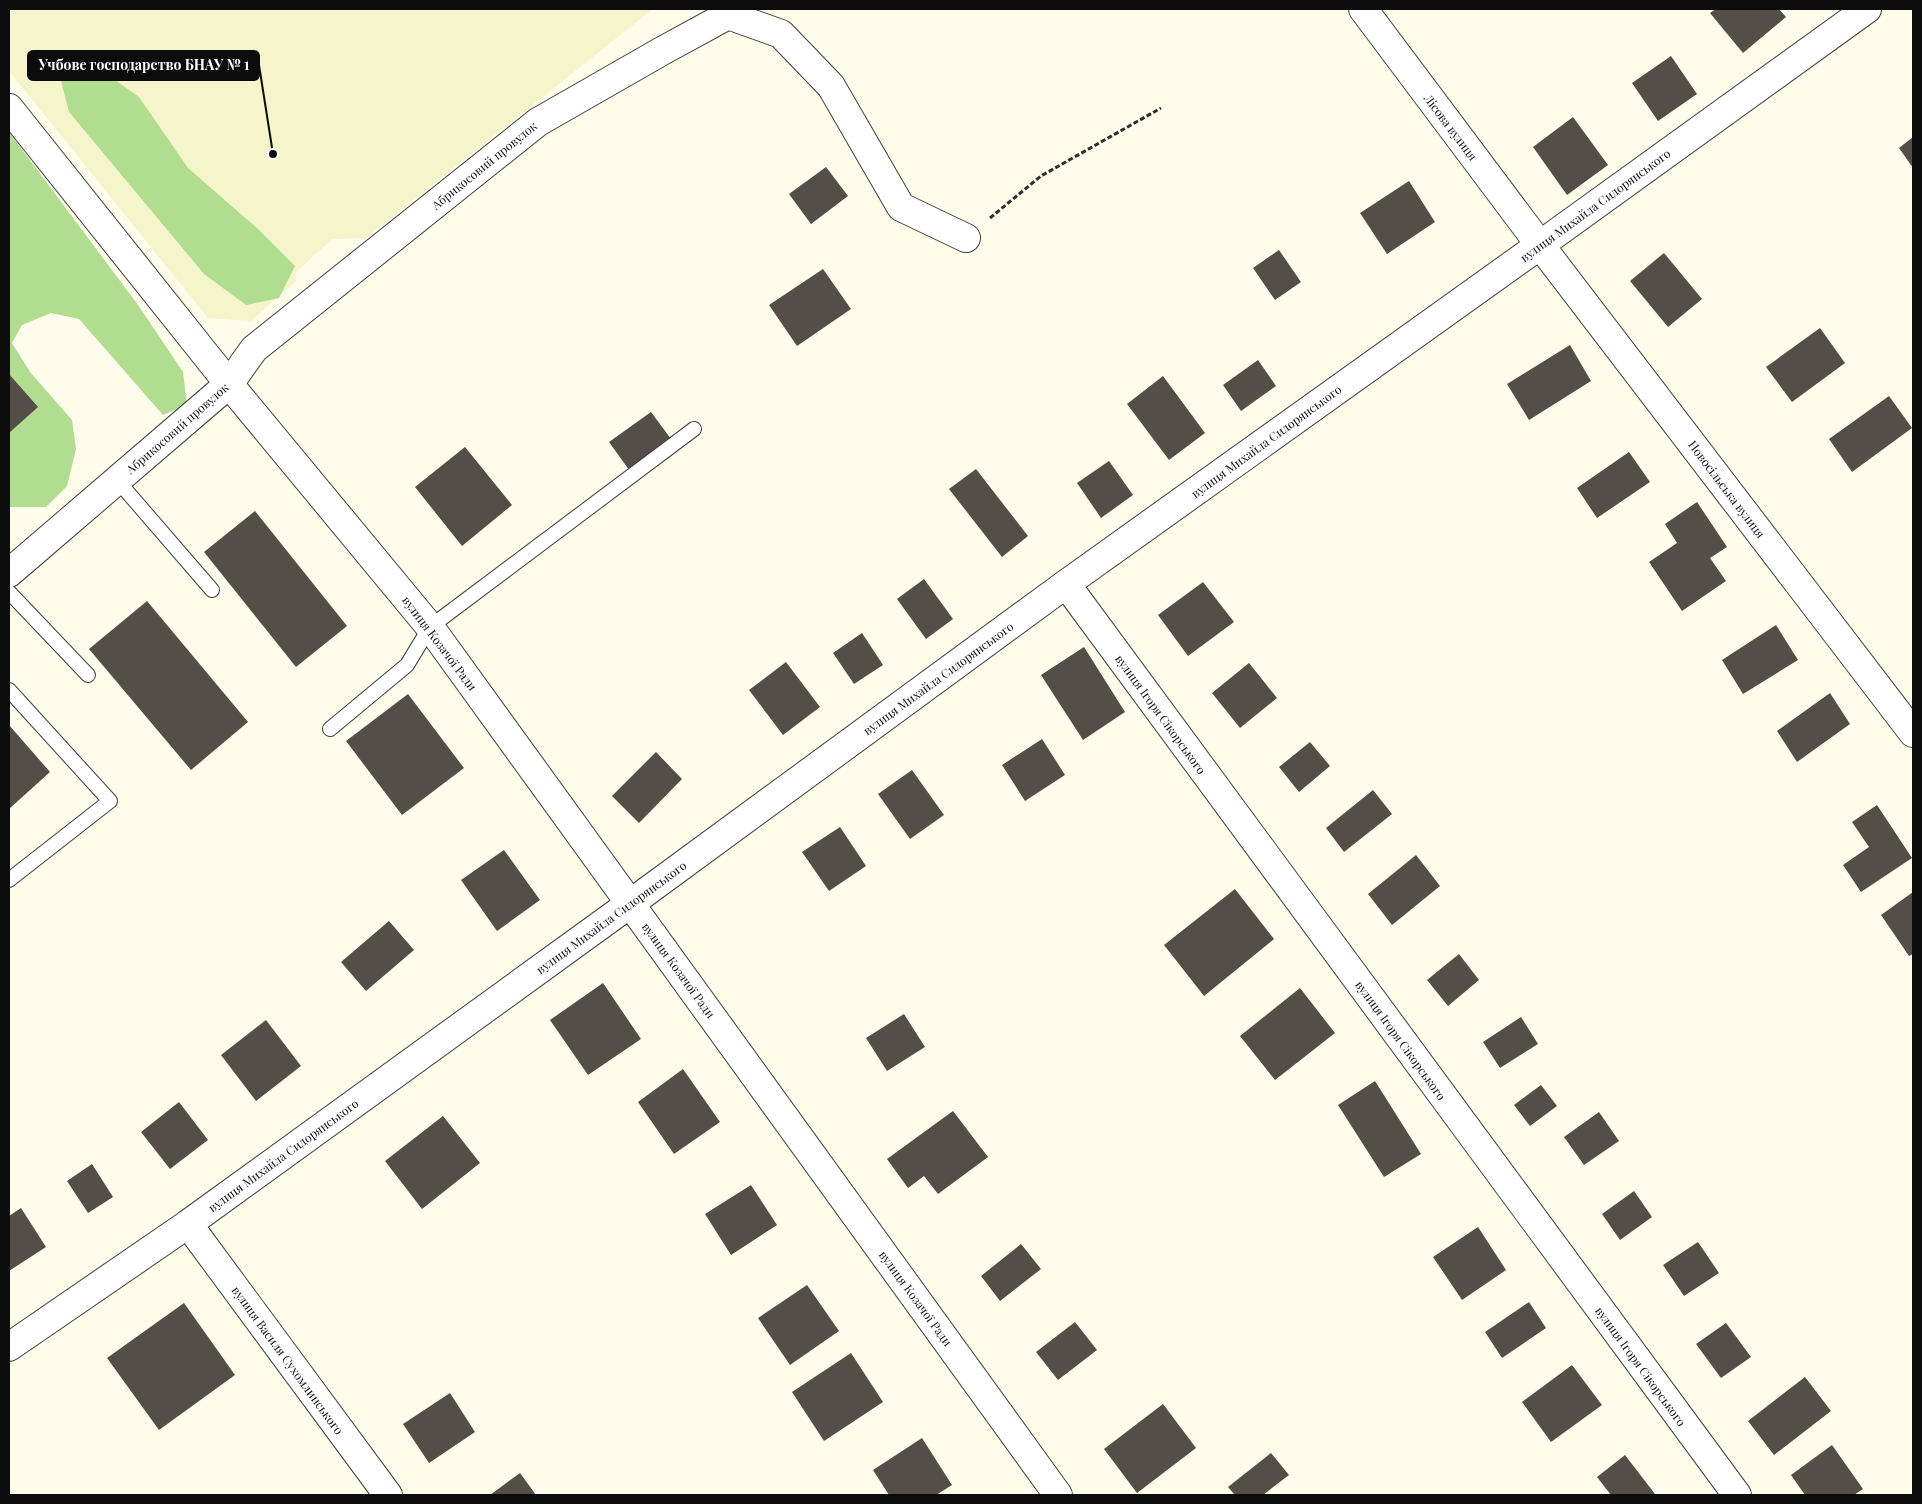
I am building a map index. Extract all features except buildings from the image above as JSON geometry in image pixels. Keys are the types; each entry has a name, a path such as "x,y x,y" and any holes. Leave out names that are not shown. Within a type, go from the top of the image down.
{"street":[{"name":"Лісова вулиця","path":"1362,9 1540,245"},
{"name":"вулиця Михайла Сидорянського","path":"9,1347 188,1224 631,904 1066,584 1867,9"},
{"name":"Абрикосовий провулок","path":"9,573 229,384 254,350 538,122 662,50 728,15 781,34 831,86 901,207 966,238"},
{"name":"вулиця Козачої Ради","path":"9,108 229,384 430,627 1058,1495"},
{"name":"Новосільська вулиця","path":"1540,245 1913,733"},
{"name":"вулиця Ігоря Сікорського","path":"1066,584 1737,1495"},
{"name":"вулиця Василя Сухомлинського","path":"188,1224 388,1495"}],"lane":[{"path":"330,729 407,665 430,627 694,429"},
{"path":"118,480 212,590"},
{"path":"9,592 88,675"},
{"path":"9,690 110,801 9,880"}],"path":[{"path":"966,238 1041,176 1161,108"}],"shaded area":[{"path":"9,9 653,9 366,238 332,239 296,272 296,281 251,321 208,318 9,71"}],"green space":[{"path":"108,75 139,97 188,168 258,229 295,266 279,298 246,305 204,274 69,112 61,81"},
{"path":"9,132 138,305 183,372 187,405 163,415 79,319 51,313 22,325 12,343 30,372 72,420 76,449 67,486 46,507 9,507"}],"place":[{"name":"Учбове господарство БНАУ № 1","path":"273,154"}]}
